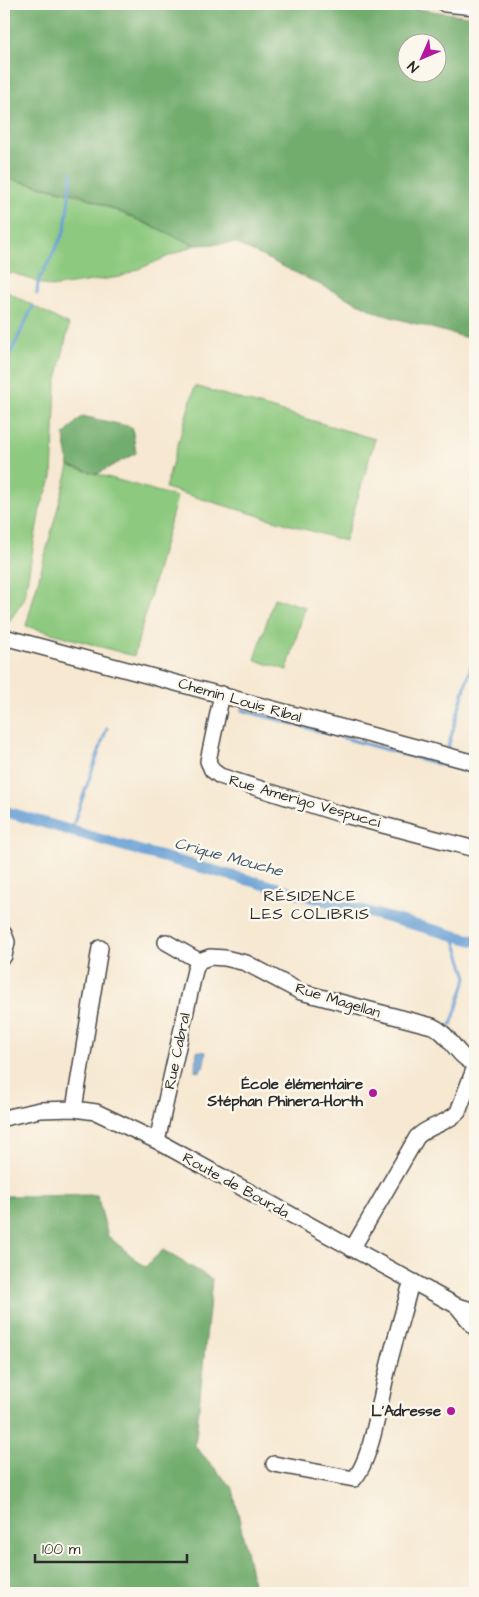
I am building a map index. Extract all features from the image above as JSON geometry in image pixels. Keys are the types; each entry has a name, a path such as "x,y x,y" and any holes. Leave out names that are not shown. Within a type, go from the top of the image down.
{"street":[{"path":"445,4 475,7"},
{"name":"Chemin Louis Ribal","path":"4,637 222,694 475,764"},
{"name":"Rue Amerigo Vespucci","path":"222,694 208,761 212,770 220,776 337,813 475,849"},
{"path":"4,934 7,942 4,956"},
{"path":"166,942 199,961"},
{"path":"74,1109 100,948"},
{"name":"Rue Magellan","path":"199,961 210,957 246,963 301,992 432,1026 441,1030 461,1056 475,1065"},
{"name":"Rue Cabral","path":"157,1140 195,970 199,961"},
{"path":"352,1250 417,1137 427,1129 453,1117 458,1112 475,1065"},
{"name":"Route de Bourda","path":"4,1118 40,1110 74,1109 96,1112 157,1140 352,1250 457,1306 475,1311"},
{"path":"274,1464 354,1479 360,1472 374,1428 409,1290 414,1282"},
{"name":"Route de Bourda","path":"457,1306 475,1328"}],"green space":[{"path":"4,4 381,4 475,17 475,340 380,314 235,243 195,245 80,194 4,178"},
{"path":"4,178 82,196 195,245 120,277 50,287 13,273 4,276"},
{"path":"4,290 69,325 56,385 52,477 40,509 24,600 5,627"},
{"path":"195,386 375,439 345,541 165,488"},
{"path":"82,416 132,427 136,453 97,474 69,466 64,435"},
{"path":"69,466 177,497 134,656 26,626"},
{"path":"274,598 305,607 287,670 255,660"},
{"path":"97,1195 108,1236 145,1267 163,1250 212,1279 195,1446 233,1489 255,1593 4,1593 4,1196"}],"water":[{"path":"197,1051 206,1052 203,1068 201,1068 200,1072 195,1071"}],"waterway":[{"path":"37,294 38,282 65,230 72,172"},
{"path":"4,367 33,306"},
{"path":"448,747 475,652"},
{"path":"242,710 475,774"},
{"path":"71,831 107,728"},
{"name":"Crique Mouche","path":"4,811 144,852 475,941"},
{"path":"451,1025 467,977 453,934"}],"place":[{"name":"École élémentaire Stéphan Phinera-Horth","path":"373,1093"},
{"name":"L'Adresse","path":"451,1411"}],"district":[{"name":"RÉSIDENCE LES COLIBRIS","path":"310,904"}]}
